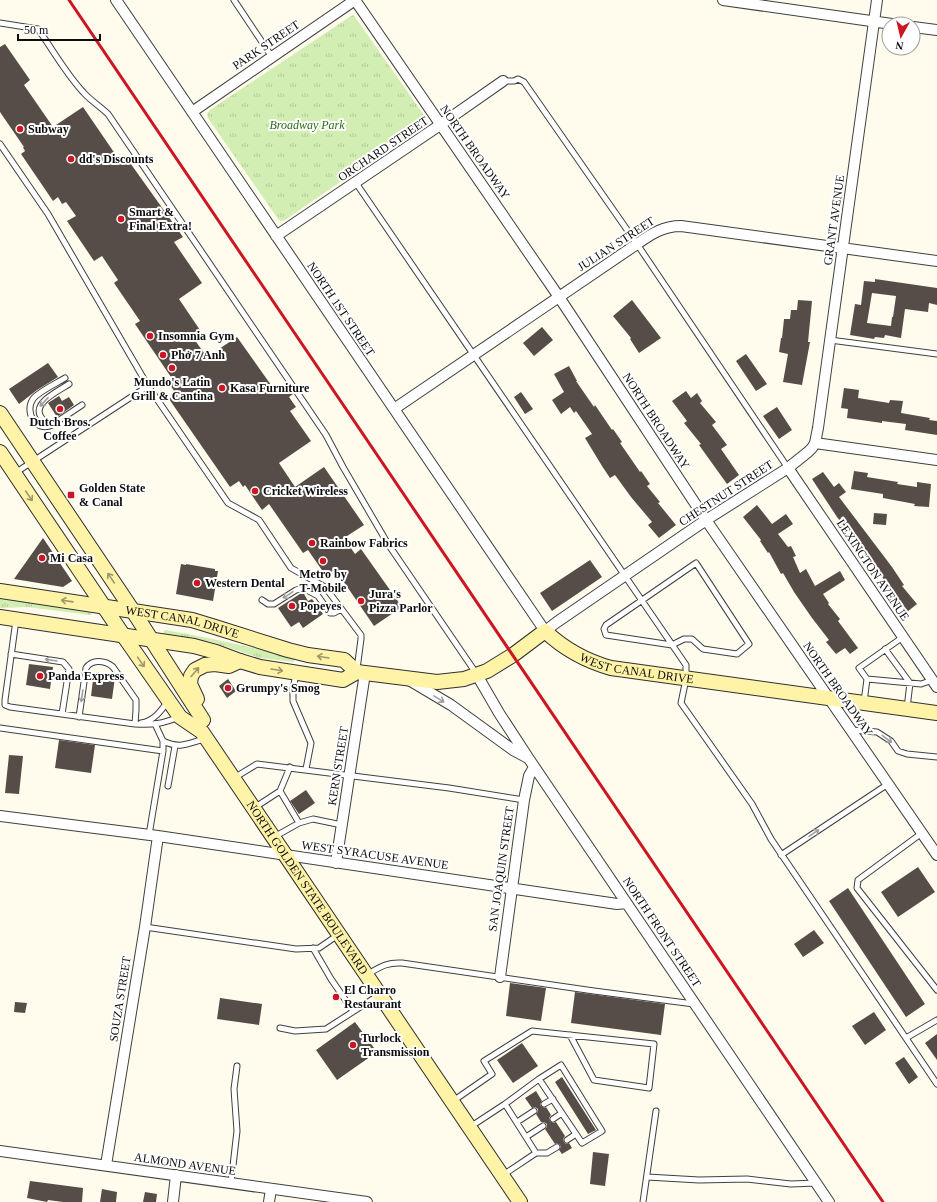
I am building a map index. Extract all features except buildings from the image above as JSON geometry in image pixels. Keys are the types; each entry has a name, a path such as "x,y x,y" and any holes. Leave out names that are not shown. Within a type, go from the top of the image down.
{"main road":[{"name":"NORTH GOLDEN STATE BOULEVARD","path":"1,417 33,461 133,610 233,778 520,1202"},
{"name":"NORTH GOLDEN STATE BOULEVARD","path":"0,452 180,717 204,730"},
{"name":"WEST CANAL DRIVE","path":"0,591 192,620 288,650 308,655 344,660 361,672 406,678 447,682 477,675 493,668 545,632 557,642 582,658 604,667 624,671 937,713"},
{"name":"WEST CANAL DRIVE","path":"0,617 205,648 260,667 296,673 343,680 361,672"},
{"path":"204,730 202,708 191,689 190,684 193,672 199,667 205,665 215,664 229,666 240,661"}],"street":[{"name":"NORTH 1ST STREET","path":"116,0 545,632"},
{"name":"PARK STREET","path":"192,112 355,0"},
{"name":"NORTH BROADWAY","path":"355,0 559,297 706,520 937,855"},
{"path":"724,0 881,23"},
{"name":"GRANT AVENUE","path":"815,443 877,0"},
{"path":"921,28 937,30"},
{"name":"ORCHARD STREET","path":"276,236 356,183 503,81"},
{"name":"JULIAN STREET","path":"394,409 636,244 666,227 681,226 937,261"},
{"path":"815,443 937,460"},
{"name":"CHESTNUT STREET","path":"545,632 557,622 706,520 788,468 808,452 815,443"},
{"name":"LEXINGTON AVENUE","path":"788,468 935,683"},
{"name":"KERN STREET","path":"336,863 350,775 361,672"},
{"name":"NORTH FRONT STREET","path":"477,675 499,713 532,763 829,1202"},
{"path":"406,678 451,706 532,763"},
{"name":"SAN JOAQUIN STREET","path":"500,977 524,800 532,763"},
{"name":"WEST SYRACUSE AVENUE","path":"0,816 154,836 617,904 626,903"},
{"name":"SOUZA STREET","path":"106,1165 145,927 154,836"},
{"name":"ALMOND AVENUE","path":"0,1151 367,1202"},
{"path":"173,1202 176,1175"},
{"path":"269,1202 271,1189"}],"lane":[{"path":"234,0 272,57"},
{"path":"0,23 38,29 77,85 108,114 326,435 388,544 477,675"},
{"path":"503,81 514,81 518,79 524,82 788,468"},
{"path":"0,144 48,214 148,386 229,504 258,520 291,568 325,587 361,636 361,672"},
{"path":"356,183 686,665 686,679 681,702 752,804 770,839 937,1084"},
{"path":"830,340 937,354"},
{"path":"65,378 36,396 31,403 30,413 37,424 44,427 52,425 82,405"},
{"path":"52,425 44,420 40,415 40,405 44,400 69,384"},
{"path":"14,473 148,386"},
{"path":"696,563 749,644 737,654 703,649 692,639 684,639 672,645 606,634 604,629 606,624 696,563"},
{"path":"262,600 269,604 274,604 296,590 303,588 318,596 330,613 334,614 341,609"},
{"path":"16,619 5,705 10,707 134,724 165,723 180,717"},
{"path":"864,704 867,679 859,668 903,637"},
{"path":"885,649 910,683 907,709"},
{"path":"11,654 63,662 69,669 62,714"},
{"path":"79,717 86,668 90,663 94,662 107,663 113,667 136,700 134,724"},
{"path":"296,673 293,689 293,701 311,743 306,769"},
{"path":"867,679 921,684 935,683"},
{"path":"134,724 146,723 157,716 168,700"},
{"path":"154,836 163,751 163,741 156,724"},
{"path":"0,728 163,751"},
{"path":"163,741 175,746 183,745 204,730"},
{"path":"850,730 877,732 891,741 898,750 907,754 937,757"},
{"path":"168,786 175,746"},
{"path":"233,778 257,764 449,788 524,800"},
{"path":"254,808 280,791 290,767"},
{"path":"781,855 888,784"},
{"path":"280,791 299,823"},
{"path":"273,837 299,823 313,819 342,825"},
{"path":"922,833 858,880 857,888 937,990"},
{"path":"145,927 296,949 319,948 339,934"},
{"path":"314,948 353,1011"},
{"path":"366,975 393,962 695,1004"},
{"path":"280,1028 295,1031 326,1029 380,994"},
{"path":"906,1038 937,1020"},
{"path":"452,1102 492,1074 484,1061 532,1031 570,1035 654,1044 649,1088 594,1080 570,1035"},
{"path":"470,1128 539,1079 560,1065 602,1131 582,1143 539,1079"},
{"path":"231,1183 236,1131 234,1089 238,1066"},
{"path":"544,1104 553,1099"},
{"path":"505,1104 536,1153"},
{"path":"517,1122 534,1111"},
{"path":"643,1202 656,1111"},
{"path":"554,1119 562,1113"},
{"path":"526,1137 543,1126"},
{"path":"567,1140 576,1134"},
{"path":"503,1176 536,1153 547,1153 557,1147"},
{"path":"647,1177 699,1180 747,1179 791,1184 816,1183"}],"green space":[{"name":"Broadway Park","path":"353,15 426,118 427,122 285,220 281,221 278,219 208,118 207,114 210,110"},
{"path":"0,598 89,612 92,614 90,615 27,607 0,608"},
{"path":"165,630 262,650 294,659 294,662 260,658 212,642 164,634 163,632"}],"railway":[{"path":"69,0 883,1202"}],"place":[{"name":"Subway","path":"20,129"},
{"name":"dd's Discounts","path":"71,159"},
{"name":"Smart & Final Extra!","path":"121,219"},
{"name":"Insomnia Gym","path":"150,336"},
{"name":"Phở 7 Anh","path":"163,355"},
{"name":"Mundo's Latin Grill & Cantina","path":"172,368"},
{"name":"Kasa Furniture","path":"222,388"},
{"name":"Dutch Bros. Coffee","path":"60,409"},
{"name":"Cricket Wireless","path":"255,491"},
{"name":"Golden State & Canal","path":"71,495"},
{"name":"Rainbow Fabrics","path":"312,543"},
{"name":"Mi Casa","path":"42,558"},
{"name":"Metro by T-Mobile","path":"323,561"},
{"name":"Western Dental","path":"197,583"},
{"name":"Jura's Pizza Parlor","path":"361,601"},
{"name":"Popeyes","path":"292,606"},
{"name":"Panda Express","path":"40,676"},
{"name":"Grumpy's Smog","path":"228,688"},
{"name":"El Charro Restaurant","path":"336,997"},
{"name":"Turlock Transmission","path":"353,1045"}]}
